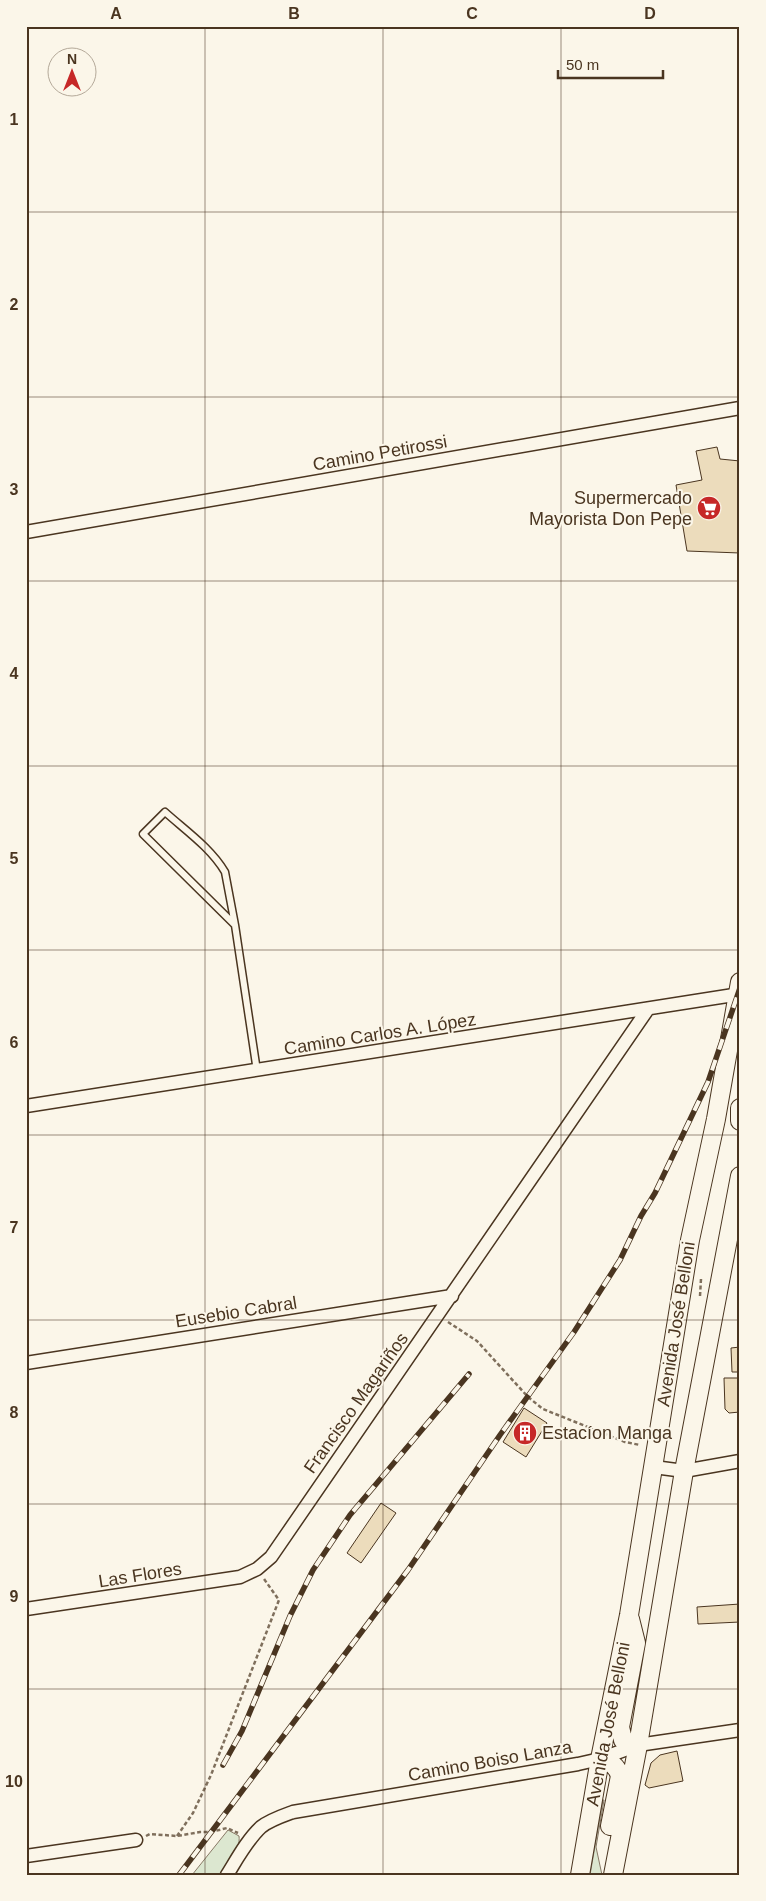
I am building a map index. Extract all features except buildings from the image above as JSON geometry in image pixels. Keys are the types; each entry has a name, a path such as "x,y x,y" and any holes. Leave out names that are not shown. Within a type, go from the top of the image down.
{"main road":[{"name":"Avenida José Belloni","path":"580,1875 654,1467 690,1240 716,1119 739,992"},
{"path":"740,1108 740,1121"},
{"name":"Avenida José Belloni","path":"615,1868 638,1746 684,1471 735,1224 740,1176"},
{"path":"628,1615 636,1643 620,1727 623,1740 638,1746"},
{"path":"600,1759 612,1763 617,1768 620,1776 610,1829 615,1868"}],"street":[{"name":"Camino Petirossi","path":"26,532 740,408"},
{"name":"Camino Carlos A. López","path":"26,1106 648,1009 739,992"},
{"name":"Francisco Magariños","path":"257,1569 271,1557 648,1009"},
{"name":"Eusebio Cabral","path":"26,1363 452,1296"},
{"path":"654,1467 684,1471 740,1461"},
{"name":"Las Flores","path":"26,1609 240,1577 257,1569"},
{"name":"Camino Boiso Lanza","path":"250,1841 262,1827 274,1819 293,1812 600,1759 638,1746 740,1730"},
{"path":"26,1856 136,1840"},
{"path":"227,1875 250,1841"}],"lane":[{"path":"235,925 143,834 165,812 211,853 225,872 235,925 257,1071"}],"path":[{"path":"438,1315 477,1341 528,1397 543,1409 625,1442"},
{"path":"177,1836 193,1813 211,1775 279,1600 257,1569"},
{"path":"136,1840 150,1834 177,1836 227,1828 238,1832 250,1841"}],"green space":[{"path":"603,1800 596,1847 602,1875 590,1875"},
{"path":"228,1830 239,1836 238,1846 219,1875 192,1875"}],"railway":[{"path":"179,1875 408,1570 500,1435 574,1332 620,1260 641,1216 655,1193 708,1082 740,988"},
{"path":"223,1765 242,1731 290,1616 313,1570 350,1515 469,1374"}],"place":[{"name":"Supermercado Mayorista Don Pepe","path":"709,508"},
{"name":"Estacíon Manga","path":"525,1433"}]}
